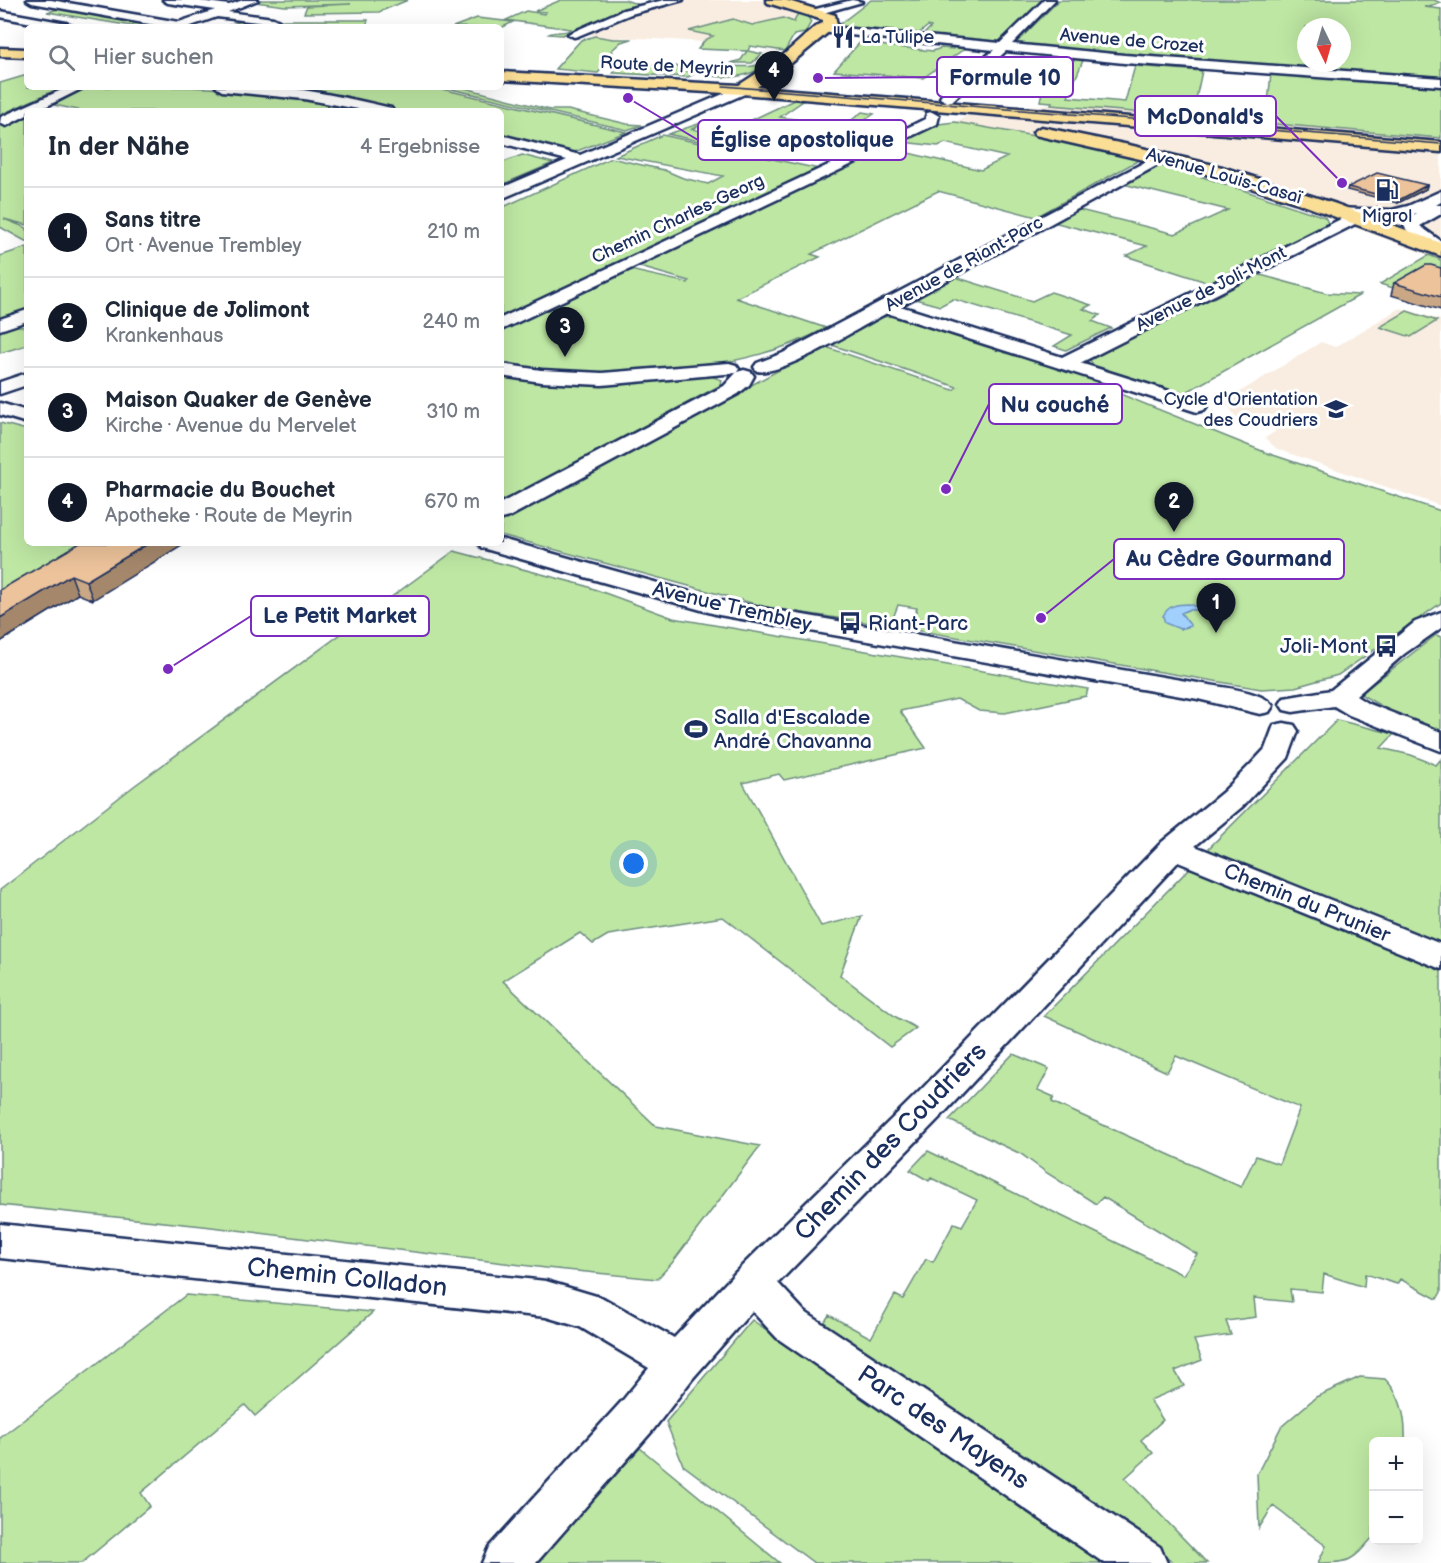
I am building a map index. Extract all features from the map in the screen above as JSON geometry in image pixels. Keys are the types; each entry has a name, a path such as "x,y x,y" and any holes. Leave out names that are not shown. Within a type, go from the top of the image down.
{"main road":[{"path":"747,86 785,61 822,20 772,0"},
{"path":"0,45 24,46"},
{"path":"0,52 24,53"},
{"name":"Route de Meyrin","path":"504,71 747,86 1441,147"},
{"name":"Route de Meyrin","path":"504,76 747,86 813,97 950,103 1441,140"},
{"name":"Avenue Louis-Casaï","path":"813,97 1000,124"},
{"name":"Avenue Louis-Casaï","path":"950,103 965,115 1162,157 1264,185 1441,249"}],"street":[{"path":"32,0 162,24"},
{"path":"168,0 230,9"},
{"path":"187,24 253,0"},
{"path":"633,0 650,6"},
{"path":"574,34 609,19 678,0"},
{"path":"950,103 949,94 1004,47 1050,0"},
{"path":"822,20 859,1"},
{"path":"822,20 844,14 856,6 859,1"},
{"path":"0,14 55,24"},
{"path":"218,14 273,21"},
{"name":"Avenue de Crozet","path":"822,20 1004,47 1134,60 1441,82"},
{"path":"504,193 747,86"},
{"path":"34,108 73,90"},
{"path":"260,90 299,93 374,108"},
{"path":"41,105 58,108"},
{"path":"352,108 362,105"},
{"path":"6,122 24,112"},
{"name":"Chemin Charles-Georg","path":"504,324 890,142 932,120 932,116"},
{"path":"504,141 580,159"},
{"name":"Avenue de Riant-Parc","path":"736,372 758,374 764,370 764,367 790,357 885,307 1162,157"},
{"path":"1338,211 1400,215 1418,209 1441,196"},
{"path":"1441,207 1414,220 1412,226 1416,232 1441,249"},
{"name":"Avenue de Joli-Mont","path":"1064,363 1342,223 1358,218"},
{"path":"885,307 1197,406"},
{"path":"0,325 24,316"},
{"path":"504,370 541,376 602,379 736,372 742,381 731,390 504,510"},
{"path":"0,388 24,380"},
{"path":"0,409 24,416"},
{"name":"Avenue Trembley","path":"501,546 730,610 1244,700 1286,715"},
{"path":"1349,703 1395,649 1424,627 1441,620"},
{"path":"1286,715 1349,703 1441,742"},
{"name":"Chemin des Coudriers","path":"505,1563 638,1415 678,1364 752,1283 931,1102 1173,849 1233,799 1278,752 1286,715"},
{"name":"Chemin du Prunier","path":"1173,849 1441,957"},
{"name":"Chemin Colladon","path":"0,1241 546,1299 589,1311 632,1334 678,1364"},
{"name":"Parc des Mayens","path":"752,1283 791,1325 1144,1563"}],"shaded area":[{"path":"688,0 760,0 799,11 795,22 783,18 752,25 733,19 691,32 714,36 703,42 622,37 613,39 582,33 633,13"},
{"path":"1051,105 1441,138 1441,260 1269,195 1177,167 1045,138 955,122 984,107"},
{"name":"Cycle d'Orientation des Coudriers","path":"1400,308 1441,320 1441,506 1277,449 1265,438 1276,431 1235,416 1225,401 1321,342 1335,347"}],"green space":[{"path":"261,0 408,0 379,12 304,13 307,6 351,4 285,6 255,2"},
{"path":"561,0 625,0 643,6 562,35 549,34 571,29 506,20 526,11 544,14 546,12 535,11"},
{"path":"871,0 1043,0 998,44 922,36 931,27 928,26 917,35 836,27"},
{"path":"1059,0 1434,0 1441,3 1424,7 1441,9 1441,80 1330,72 1351,72 1351,18 1297,18 1297,70 1163,60 1015,44"},
{"path":"62,8 153,24 120,24 47,12"},
{"path":"799,11 806,14 811,22 805,33 794,35 785,51 750,46 748,51 762,54 752,63 730,63 741,60 747,51 698,49 705,40 713,36 689,31 733,19 752,25 783,18 794,22"},
{"path":"477,18 513,22 504,26 504,24 461,24"},
{"path":"244,20 274,24 233,24"},
{"path":"283,20 368,20 367,24 274,24"},
{"path":"595,36 632,39 621,42 611,51 613,52 604,62 607,63 598,73 555,69 581,40"},
{"path":"862,40 880,41 879,45 933,51 941,48 953,49 957,45 967,47 923,78 834,71"},
{"path":"1063,56 1084,58 1068,97 1125,102 1135,66 1202,71 1194,108 1267,114 1271,73 1441,85 1441,138 1051,105 1052,102 1040,101 1042,92"},
{"path":"771,57 777,57 761,68 743,75 724,77 705,74 708,68 730,69 732,66 753,66 768,61"},
{"path":"618,64 676,66 694,74 688,77 613,73"},
{"path":"24,76 24,90 55,90 0,115 0,83"},
{"path":"82,90 249,90 349,106 343,108 68,108 54,105"},
{"path":"281,90 446,90 626,132 572,153 504,138 504,108 384,108 333,96"},
{"path":"456,90 473,90 550,110 568,110 627,124 642,125 627,130"},
{"path":"794,100 803,101 780,117 844,126 862,112 874,114 856,126 796,152 729,137 712,144 668,134 701,123 703,124 692,129 720,135"},
{"path":"24,116 24,224 4,219 24,227 24,240 0,227 0,122 6,124"},
{"path":"955,122 1045,138 1139,160 1036,217 938,191 811,254 820,257 736,298 826,328 791,344 710,365 667,370 581,371 504,363 504,329 630,270 688,283 689,281 639,265 887,148 981,170 1007,157 945,143 938,146 902,142 938,124"},
{"path":"662,135 819,169 504,316 504,207 611,158 664,170 683,178 708,184 723,176 616,156"},
{"path":"522,155 553,163 504,184 504,162"},
{"path":"1154,166 1166,166 1325,217 1328,223 1209,283 1126,256 1147,246 1053,222 1076,209 1175,234 1228,210 1123,184"},
{"path":"24,248 24,313 6,320 0,318 0,256"},
{"path":"1429,255 1441,260 1441,281 1417,274 1393,288 1380,284"},
{"path":"1257,274 1326,293 1360,295 1183,394 1094,366 1089,359"},
{"path":"955,277 1032,301 1051,292 1091,305 1083,309 1100,315 1092,321 1111,328 1066,350 1054,346 1072,335 953,299 940,306 915,299"},
{"path":"1407,311 1437,321 1411,337 1380,327"},
{"path":"895,316 1108,383 1105,388 1267,453 1441,511 1441,603 1338,675 1295,687 1261,689 909,629 917,608 898,605 890,626 770,608 504,536 504,520 823,346 953,390 957,387 829,344 879,317"},
{"path":"13,324 24,327 24,346 0,353 0,329"},
{"path":"504,375 627,382 708,375 722,380 721,385 504,500"},
{"path":"0,423 24,429 24,546 112,546 0,613"},
{"path":"454,551 583,585 673,618 1088,689 1086,696 1005,713 979,711 957,699 900,711 926,748 784,780 779,774 743,783 821,926 862,916 840,975 896,1017 916,1028 890,1047 723,917 608,935 593,944 580,933 503,981 656,1126 760,1146 672,1263 657,1279 546,1268 203,1226 0,1205 0,890 134,786"},
{"path":"1436,635 1441,637 1441,730 1390,711 1360,694"},
{"path":"1337,720 1394,734 1381,748 1411,755 1436,765 1441,759 1441,950 1215,859 1209,848"},
{"path":"1201,867 1441,966 1441,1292 1437,1299 1400,1279 1397,1284 1365,1274 1364,1287 1324,1274 1322,1292 1290,1289 1292,1302 1254,1298 1256,1317 1226,1321 1231,1335 1194,1340 1202,1360 1175,1371 1184,1386 1150,1400 1163,1420 1141,1440 1153,1453 1125,1478 1207,1563 1174,1563 819,1331 829,1315 871,1338 895,1295 903,1299 926,1259 933,1262 954,1223 962,1226 977,1200 931,1178 929,1181 910,1170 928,1151 1183,1275 1197,1254 1103,1197 1096,1204 1021,1154 949,1120 1013,1054 1049,1069 1038,1090 1054,1097 1052,1102 1241,1187 1256,1156 1279,1164 1300,1108 1176,1056 1167,1072 1044,1016 1189,869"},
{"path":"186,1295 373,1312 255,1416 245,1405 141,1493 150,1506 82,1563 0,1563 0,1438"},
{"path":"752,1320 909,1426 1023,1510 1105,1563 814,1563 683,1465 666,1422"},
{"path":"1360,1377 1385,1379 1399,1400 1405,1424 1405,1437 1369,1437 1369,1541 1355,1556 1338,1562 1318,1563 1326,1546 1273,1506 1259,1528 1257,1474 1281,1427 1316,1397"},
{"path":"640,1448 780,1563 536,1563"}],"water":[{"path":"1189,604 1201,608 1201,610 1188,610 1181,613 1191,626 1180,629 1165,623 1163,616 1168,609 1177,605"}],"building":[{"name":"Migrol","path":"1377,173 1427,185 1399,200 1348,187"},
{"path":"1426,265 1441,268 1441,297 1394,283"},
{"path":"75,546 144,546 86,581 71,575 0,618 0,590"}],"tram line":[{"path":"723,86 1441,144"}],"place":[{"name":"La Tulipe","path":"843,37"},
{"name":"Formule 10","path":"818,78"},
{"name":"Église apostolique","path":"628,98"},
{"name":"Pharmacie du Bouchet","path":"774,101"},
{"name":"McDonald's","path":"1342,183"},
{"name":"Migrol","path":"1387,190"},
{"name":"Maison Quaker de Genève","path":"565,357"},
{"name":"Cycle d'Orientation des Coudriers","path":"1336,409"},
{"name":"Nu couché","path":"946,489"},
{"name":"Clinique de Jolimont","path":"1174,532"},
{"name":"Au Cèdre Gourmand","path":"1041,618"},
{"name":"Riant-Parc","path":"850,623"},
{"name":"Sans titre","path":"1216,633"},
{"name":"Joli-Mont","path":"1386,646"},
{"name":"Le Petit Market","path":"168,669"},
{"name":"Salla d'Escalade André Chavanna","path":"696,729"}]}
